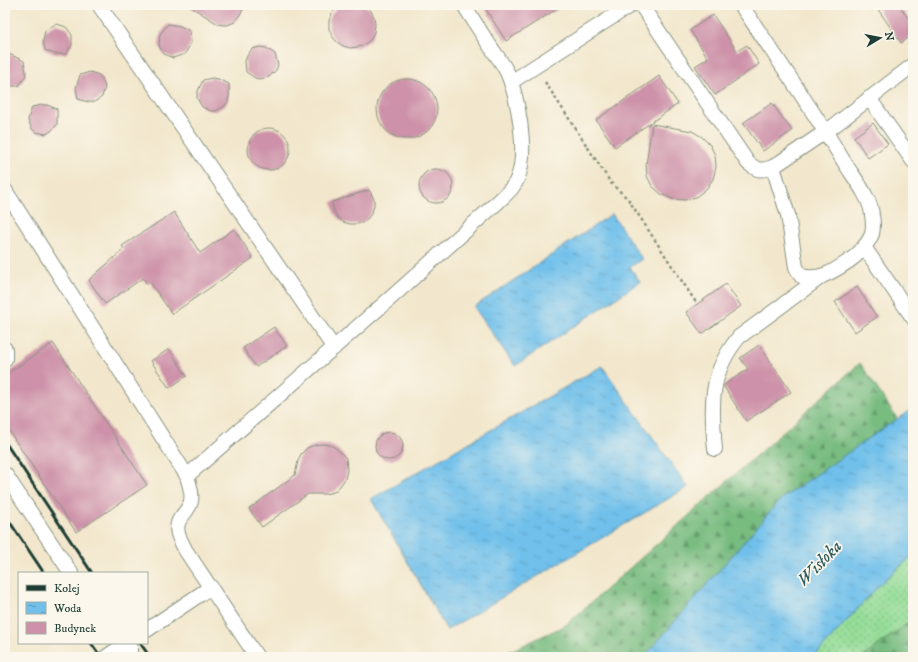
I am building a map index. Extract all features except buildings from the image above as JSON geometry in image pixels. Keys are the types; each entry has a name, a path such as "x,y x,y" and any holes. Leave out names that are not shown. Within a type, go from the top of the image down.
{"lane":[{"path":"99,5 334,348"},
{"path":"187,476 334,348 511,190 520,169 522,147 516,99 506,70 464,5"},
{"path":"511,82 631,5"},
{"path":"641,5 748,164 755,169 764,170 773,167 826,131 913,65"},
{"path":"715,449 712,399 716,378 722,361 730,348 739,337 822,276 852,259 864,247 872,233 872,214 869,201 826,131 741,5"},
{"path":"869,98 913,162"},
{"path":"773,167 788,215 796,267 802,276 810,278 822,276"},
{"path":"5,190 187,476 192,494 191,501 177,527 178,536 186,551 258,657"},
{"path":"864,247 913,318"},
{"path":"5,349 5,359"},
{"path":"5,474 70,572"},
{"path":"148,629 211,587"},
{"path":"106,657 125,647"}],"path":[{"path":"534,67 611,183 628,199 697,304"}],"green space":[{"path":"860,363 896,417 896,420 781,499 644,657 498,657 566,625"},
{"path":"913,555 913,619 863,657 814,657 881,583"},
{"path":"913,619 913,657 863,657"}],"water":[{"path":"612,214 642,259 630,267 640,282 515,366 474,307"},
{"path":"602,366 688,487 447,630 371,499"},
{"name":"Wisłoka","path":"913,408 913,555 881,583 814,657 644,657 781,499"}],"railway":[{"path":"5,442 91,572"},
{"path":"5,515 43,572"},
{"path":"92,644 101,657"},
{"path":"141,644 150,657"}]}
